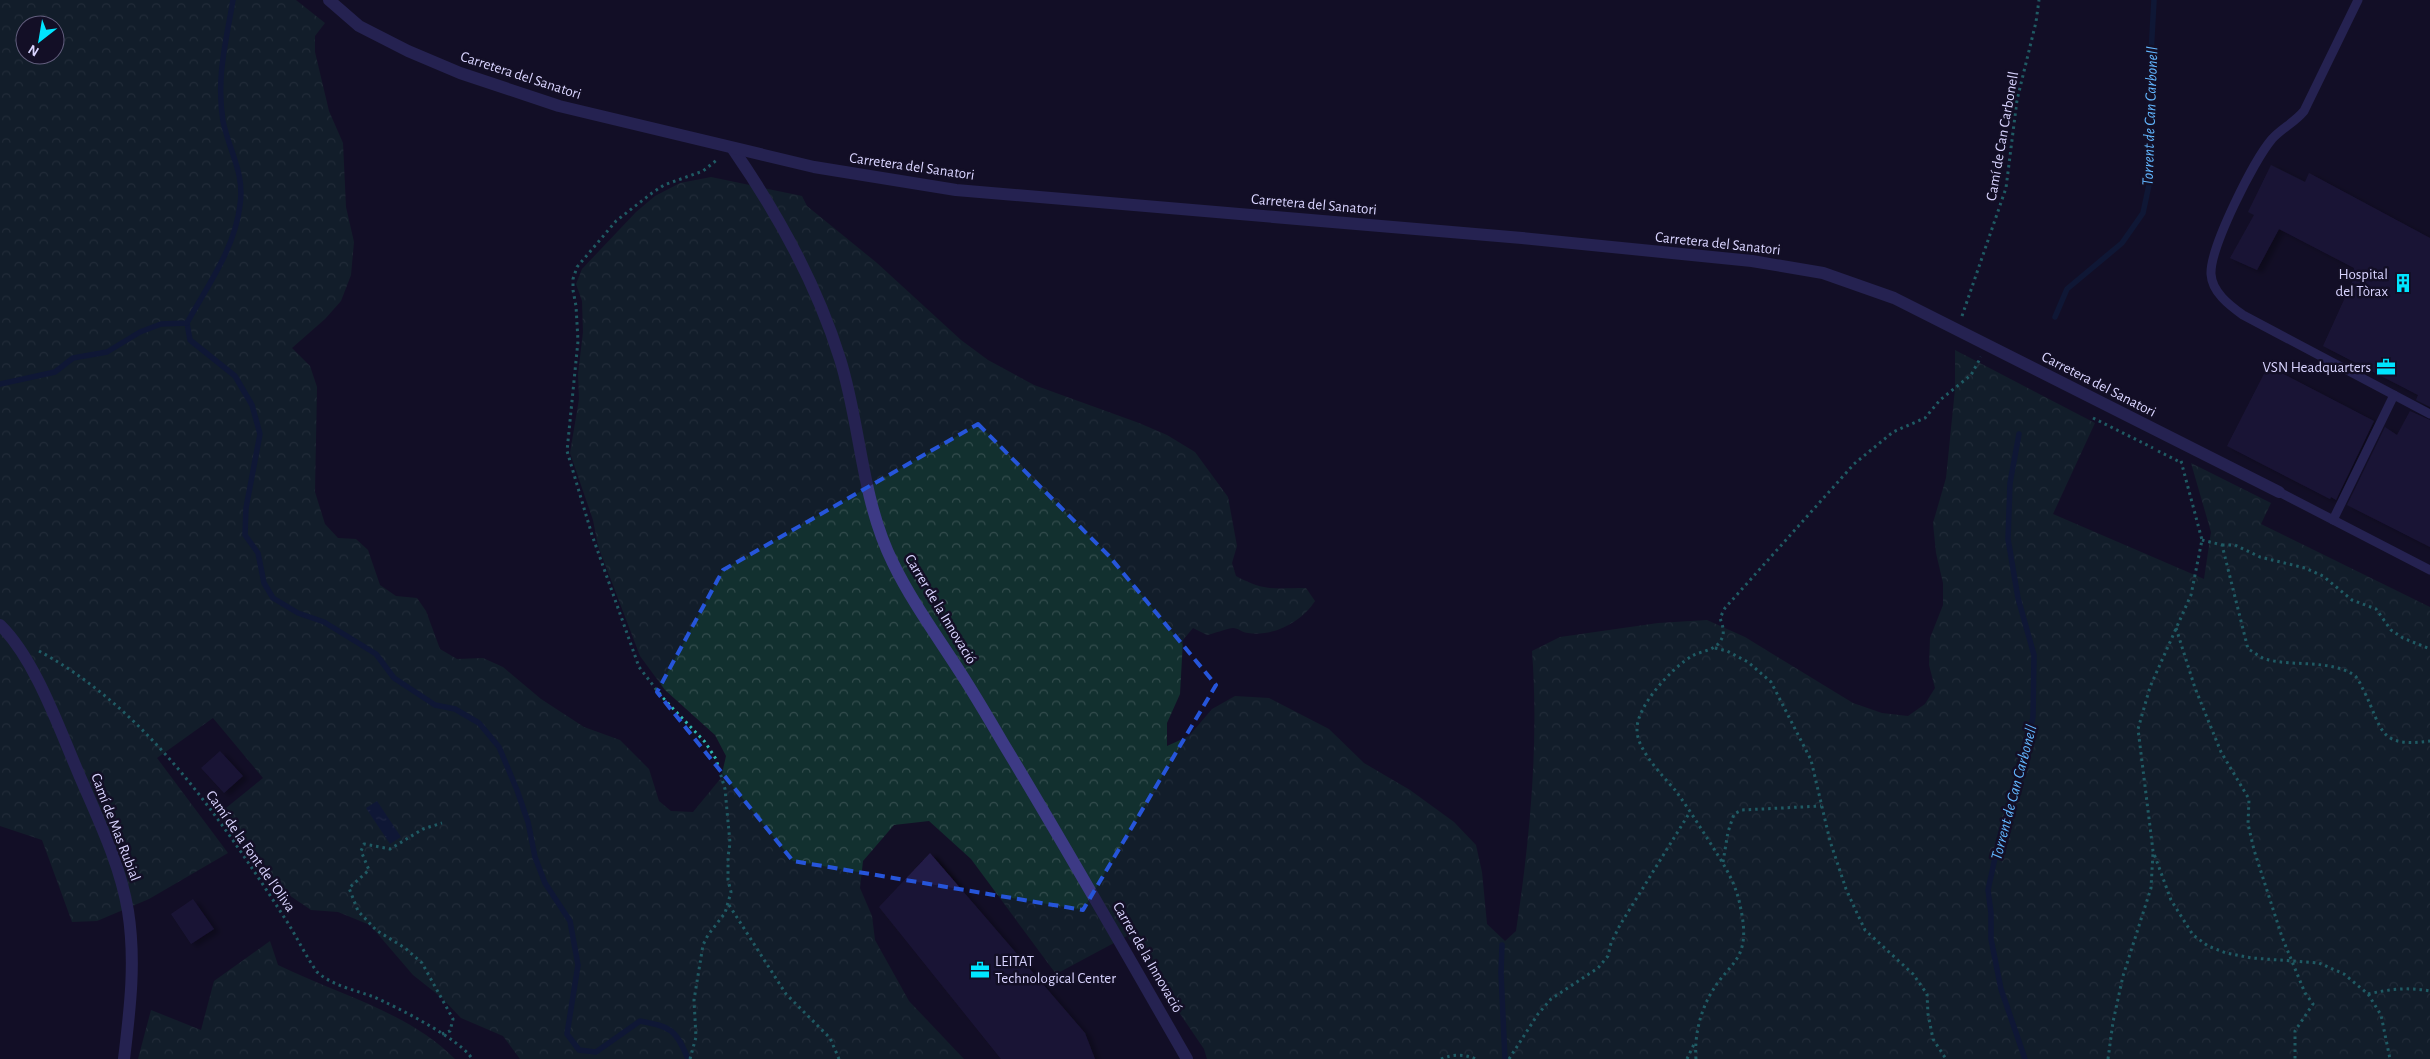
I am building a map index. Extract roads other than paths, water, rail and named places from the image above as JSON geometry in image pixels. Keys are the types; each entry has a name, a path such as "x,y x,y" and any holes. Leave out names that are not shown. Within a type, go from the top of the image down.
{"street":[{"name":"Carretera del Sanatori","path":"329,0 359,26 408,51 460,73 559,106 814,167 956,190 1522,238 1752,261 1823,274 1894,298 2279,492"},
{"name":"Carrer de la Innovació","path":"731,148 769,201 818,299 840,359 857,426 875,523 893,563 923,617 961,674 1048,816 1187,1059"},
{"name":"Camí de Mas Rubial","path":"0,625 16,644 52,711 107,841 121,880 128,912 133,978 124,1059"}],"lane":[{"path":"2358,0 2304,111 2293,124 2272,139 2256,164 2225,225 2213,256 2211,275 2221,296 2243,315 2430,414"},
{"path":"2333,520 2394,394"},
{"path":"2279,492 2430,570"}],"water":[{"path":"377,801 401,837 390,844 366,808"}],"waterway":[{"path":"0,384 55,372 73,358 107,352 140,332 161,324 187,323 227,251 233,236 240,205 241,193 238,172 223,121 221,105 221,75 233,0"},
{"name":"Torrent de Can Carbonell","path":"2055,317 2067,289 2122,243 2143,213 2150,180 2149,90 2154,0"},
{"path":"187,323 190,340 235,376 252,405 260,434 246,508 245,535 258,553 264,583 273,598 298,613 324,622 376,654 394,678 435,705 455,709 479,723 499,747 528,822 535,857 545,883 570,921 578,965 567,1034 579,1050 596,1052 640,1021 650,1023 666,1028 676,1035 688,1059"},
{"name":"Torrent de Can Carbonell","path":"2019,434 2010,483 2008,539 2018,598 2034,655 2033,717 2020,779 2000,835 1988,890 1991,913 1991,939 2001,989 2025,1059"},
{"path":"1502,945 1501,973 1505,1059"}],"place":[{"name":"Hospital del Tòrax","path":"2403,283"},
{"name":"VSN Headquarters","path":"2386,367"},
{"name":"LEITAT Technological Center","path":"980,970"}]}
